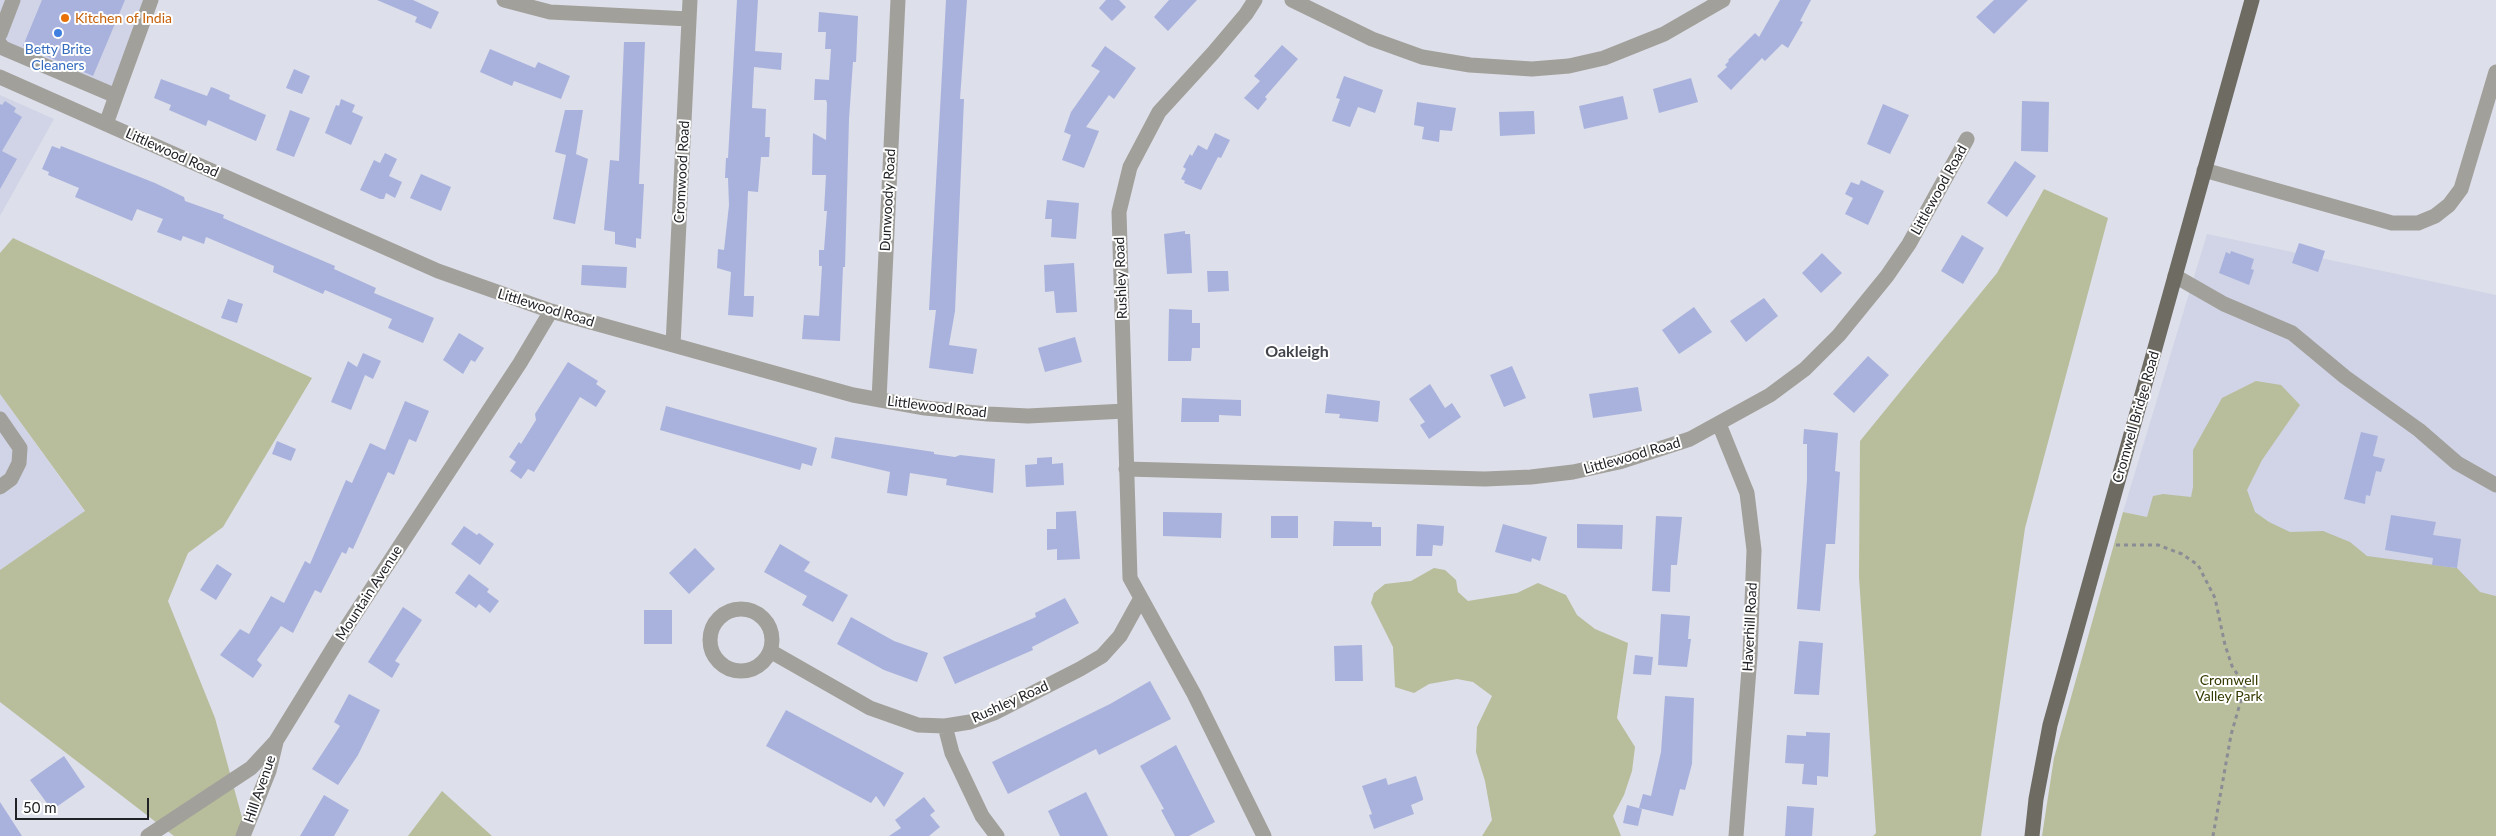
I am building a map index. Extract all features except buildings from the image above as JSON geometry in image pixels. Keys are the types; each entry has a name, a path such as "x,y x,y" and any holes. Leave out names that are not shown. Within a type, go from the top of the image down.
{"main road":[{"name":"Cromwell Bridge Road","path":"2032,836 2050,725 2252,0"}],"street":[{"path":"0,34 13,0"},
{"path":"106,124 151,0"},
{"path":"504,0 550,12 690,19"},
{"name":"Cromwood Road","path":"673,345 690,0"},
{"name":"Dunwoody Road","path":"879,400 898,0"},
{"name":"Rushley Road","path":"1255,0 1246,14 1213,53 1159,112 1130,167 1119,212 1130,578 1194,694 1264,836"},
{"path":"1292,0 1372,39 1422,57 1470,65 1532,69 1569,66 1604,58 1664,34 1723,0"},
{"path":"0,44 116,96"},
{"path":"2204,170 2392,223 2418,223 2435,216 2449,204 2460,189 2496,72"},
{"name":"Littlewood Road","path":"0,77 438,271 551,311 844,393 879,400 925,408 1028,416 1125,411"},
{"name":"Littlewood Road","path":"1126,470 1485,479 1531,477 1573,472 1619,462 1690,439 1770,395 1805,369 1839,335 1876,290 1909,244 1967,139"},
{"path":"2175,276 2224,304 2292,333 2338,371 2419,430 2457,464 2496,485"},
{"name":"Mountain Avenue","path":"148,836 251,768 276,741 340,637 520,364 551,311"},
{"path":"0,419 20,448 19,463 11,479 0,487"},
{"name":"Haverhill Road","path":"1719,424 1747,493 1754,550 1750,656 1736,836"},
{"name":"Rushley Road","path":"770,651 870,708 918,725 946,726 970,722 994,713 1102,656 1120,636 1141,598"},
{"path":"740,609 750,610 759,615 769,626 772,641 770,651 757,667 748,670 733,670 720,662 714,654 711,635 721,617 740,609"},
{"path":"946,726 957,762 982,816 997,836"},
{"name":"Hill Avenue","path":"243,836 269,771 276,741"}],"path":[{"path":"2101,542 2122,547 2158,545 2182,554 2198,565 2216,598 2227,652 2232,666 2245,686 2231,735 2213,836"}],"shaded area":[{"path":"0,0 154,0 109,99 0,51"},
{"path":"0,95 54,119 0,216"},
{"path":"2207,234 2496,295 2496,596 2123,512"},
{"path":"0,394 85,512 0,570"}],"green space":[{"path":"2044,189 2108,218 2025,528 1981,836 1873,836 1876,833 1859,577 1860,441 1997,273"},
{"path":"13,238 312,378 223,527 188,553 168,601 215,718 247,836 174,836 0,702 0,570 85,511 0,394 0,253"},
{"name":"Cromwell Valley Park","path":"2256,381 2281,385 2300,405 2262,460 2247,490 2255,512 2269,522 2290,532 2323,531 2350,542 2367,556 2457,568 2480,592 2496,596 2496,836 2042,836 2054,758 2123,512 2147,517 2153,496 2163,494 2191,497 2193,487 2193,450 2222,398"},
{"path":"1434,568 1445,570 1456,580 1458,592 1468,601 1517,593 1538,583 1566,595 1577,615 1595,629 1628,643 1617,718 1635,747 1632,771 1624,795 1613,816 1621,836 1482,836 1492,820 1485,781 1476,752 1477,727 1492,696 1473,682 1457,679 1429,684 1414,693 1395,687 1393,647 1371,603 1374,593 1385,584 1411,581"},
{"path":"442,791 492,836 408,836"}],"place":[{"name":"Kitchen of India","path":"65,18"},
{"name":"Betty Brite Cleaners","path":"58,33"}],"district":[{"name":"Oakleigh","path":"1297,352"}]}
